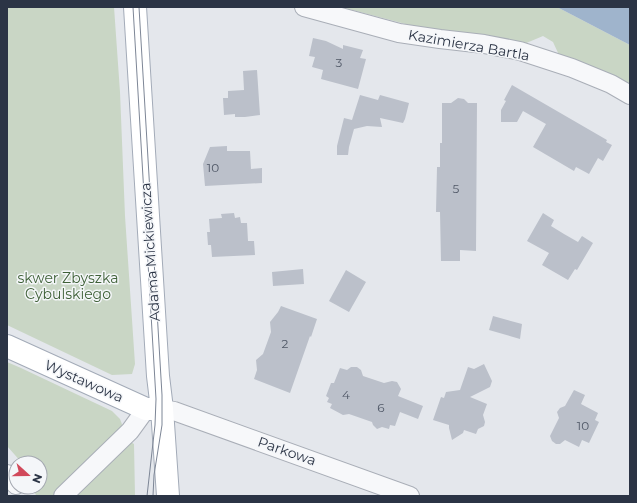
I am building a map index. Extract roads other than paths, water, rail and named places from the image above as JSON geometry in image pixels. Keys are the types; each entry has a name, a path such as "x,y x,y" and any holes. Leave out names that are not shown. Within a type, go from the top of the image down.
{"main road":[{"name":"Adama Mickiewicza","path":"135,7 158,376 154,409 168,496"},
{"name":"Wystawowa","path":"7,346 154,409"}],"street":[{"name":"Kazimierza Bartla","path":"304,7 399,33 484,44 520,51 572,68 611,84 630,95"},
{"path":"63,496 154,409"},
{"name":"Parkowa","path":"154,409 174,411 410,496"}],"water":[{"path":"557,7 630,7 630,45"}],"tram line":[{"path":"133,7 156,399 155,425 147,496"},
{"path":"139,7 162,395 162,425 154,475 153,496"}],"park label":[{"name":"skwer Zbyszka Cybulskiego","path":"68,286"}]}
